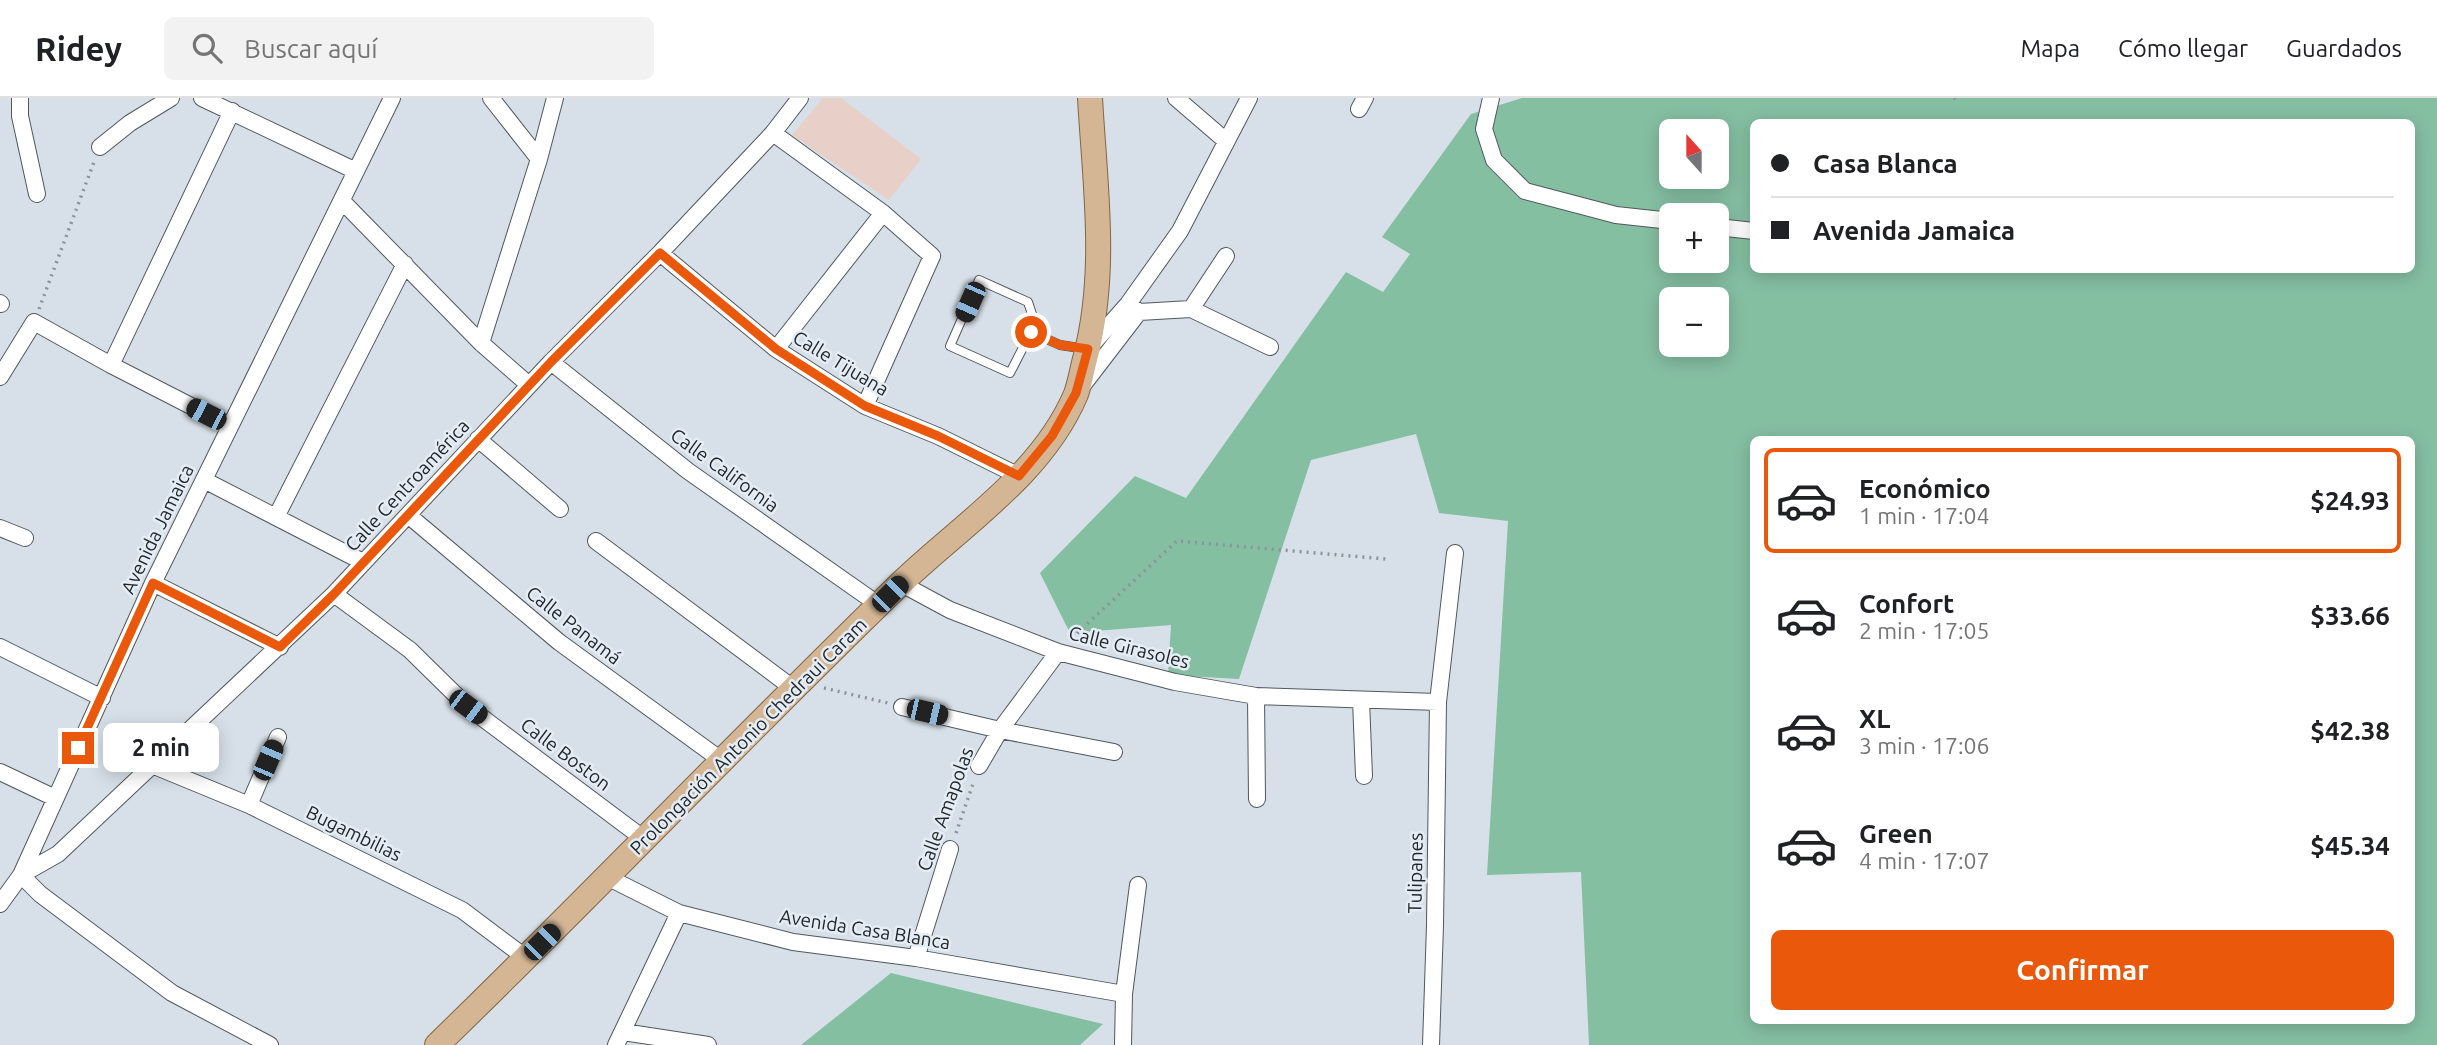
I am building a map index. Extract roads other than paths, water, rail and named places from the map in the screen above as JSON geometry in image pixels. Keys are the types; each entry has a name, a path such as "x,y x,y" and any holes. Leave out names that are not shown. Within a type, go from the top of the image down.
{"main road":[{"name":"Prolongación Antonio Chedraui Caram","path":"437,1045 900,583 1019,476 1052,436 1076,393 1097,307 1100,261 1090,98"}],"street":[{"path":"20,98 20,116 37,194"},
{"path":"100,147 130,123 172,98"},
{"path":"202,98 356,171"},
{"name":"Avenida Jamaica","path":"0,904 21,875 153,583 392,98"},
{"path":"491,98 539,159"},
{"path":"481,343 539,159 555,98"},
{"name":"Calle Centroamérica","path":"21,875 58,854 334,594 528,385 660,253 773,132 800,98"},
{"path":"1176,98 1226,141"},
{"path":"1076,393 1134,308 1180,231 1249,98"},
{"path":"1491,98 1484,129 1494,160 1525,191 1616,215 1659,220"},
{"path":"111,365 232,111"},
{"path":"773,132 883,213 933,256 865,406"},
{"path":"342,201 481,343 528,385"},
{"path":"776,349 883,213"},
{"path":"1729,228 1750,231"},
{"name":"Calle Tijuana","path":"660,253 776,349 865,406 938,436 1019,476"},
{"path":"1191,310 1226,256"},
{"path":"275,517 405,264"},
{"path":"1088,349 1134,308 1191,310 1270,346"},
{"path":"0,377 34,323 230,426"},
{"name":"Calle California","path":"551,362 688,471 879,605"},
{"path":"478,439 560,509"},
{"path":"204,480 363,562"},
{"name":"Calle Panamá","path":"408,515 559,642 720,760"},
{"path":"0,528 24,538"},
{"path":"596,541 798,686"},
{"name":"Tulipanes","path":"1431,1045 1438,702 1455,553"},
{"path":"153,583 280,647"},
{"name":"Calle Girasoles","path":"900,583 950,610 1058,652 1175,682 1256,696 1438,702"},
{"name":"Calle Boston","path":"334,594 410,650 468,707 644,839"},
{"path":"0,647 102,698"},
{"name":"Calle Amapolas","path":"979,766 1000,730 1058,652"},
{"path":"1256,696 1257,799"},
{"path":"1361,699 1364,776"},
{"path":"902,707 1000,730 1114,752"},
{"path":"249,805 278,737"},
{"name":"Bugambilias","path":"152,765 249,805 462,910 526,958"},
{"path":"0,772 55,798"},
{"name":"Calle Amapolas","path":"916,958 950,849"},
{"path":"21,875 40,894 172,993 270,1045"},
{"name":"Avenida Casa Blanca","path":"607,877 679,912 793,942 916,958 1124,994"},
{"path":"1123,1045 1124,994 1138,886"},
{"path":"679,912 620,1038 708,1045"}],"lane":[{"path":"979,280 1028,302 1032,314 1031,332 1010,373 950,346 979,280"},
{"path":"1031,332 1060,345 1088,349"}]}
